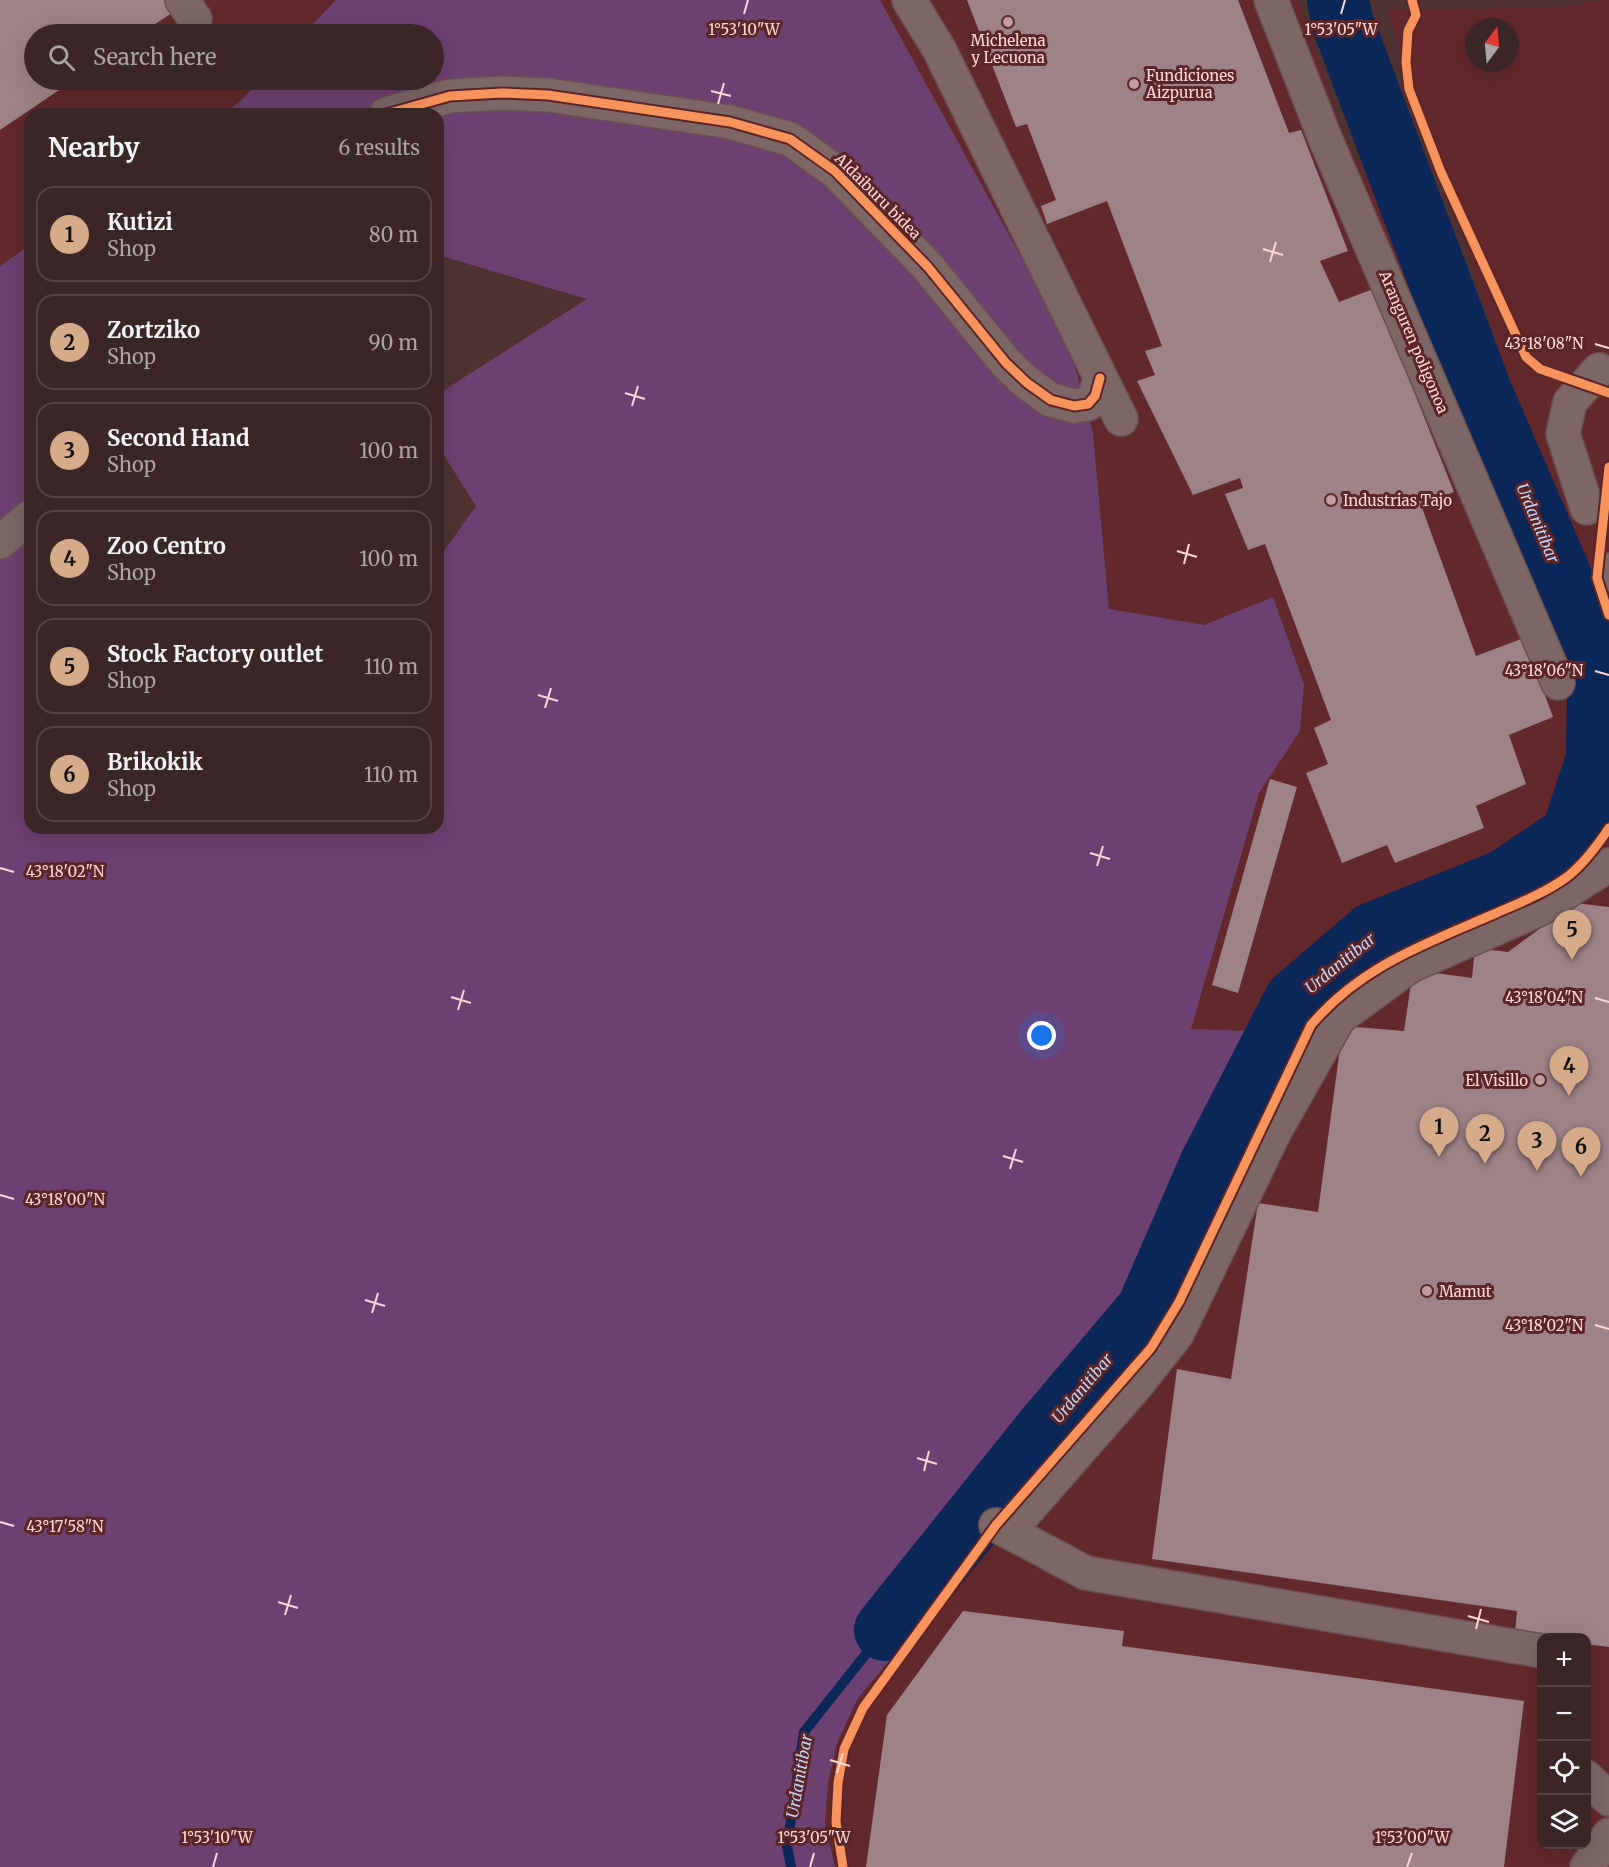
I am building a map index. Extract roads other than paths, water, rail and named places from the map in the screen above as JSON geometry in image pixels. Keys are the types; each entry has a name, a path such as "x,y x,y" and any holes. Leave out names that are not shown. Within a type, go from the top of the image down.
{"street":[{"path":"909,0 939,50 1120,419"},
{"name":"Aranguren poligonoa","path":"1271,0 1325,138 1558,683"},
{"name":"Aldaiburu bidea","path":"407,108 450,96 502,93 548,95 730,122 790,139 835,171 928,267 1006,363 1027,383 1051,400 1074,406 1088,404 1095,396 1101,378"},
{"path":"1587,508 1563,434 1570,402 1599,370"},
{"path":"0,542 24,522"},
{"path":"1537,1650 1086,1573 1003,1528 1135,1387 1177,1334 1274,1133 1339,1018 1410,966 1539,909 1609,864"},
{"path":"1591,1781 1609,1799"},
{"path":"1587,1867 1609,1835"}],"waterway":[{"name":"Urdanitibar","path":"885,1630 1047,1428 1147,1310 1210,1165 1295,1000 1373,933 1505,880 1572,835 1597,759 1598,695 1571,600 1480,389 1342,21 1338,0"},
{"name":"Urdanitibar","path":"791,1867 787,1846 804,1732 885,1630"}],"place":[{"name":"Michelena y Lecuona","path":"1008,22"},
{"name":"Fundiciones Aizpurua","path":"1134,84"},
{"name":"Industrias Tajo","path":"1331,500"},
{"name":"Stock Factory outlet","path":"1572,960"},
{"name":"El Visillo","path":"1540,1080"},
{"name":"Zoo Centro","path":"1569,1096"},
{"name":"Kutizi","path":"1439,1157"},
{"name":"Zortziko","path":"1485,1164"},
{"name":"Second Hand","path":"1537,1171"},
{"name":"Brikokik","path":"1581,1177"},
{"name":"Mamut","path":"1427,1291"}]}
